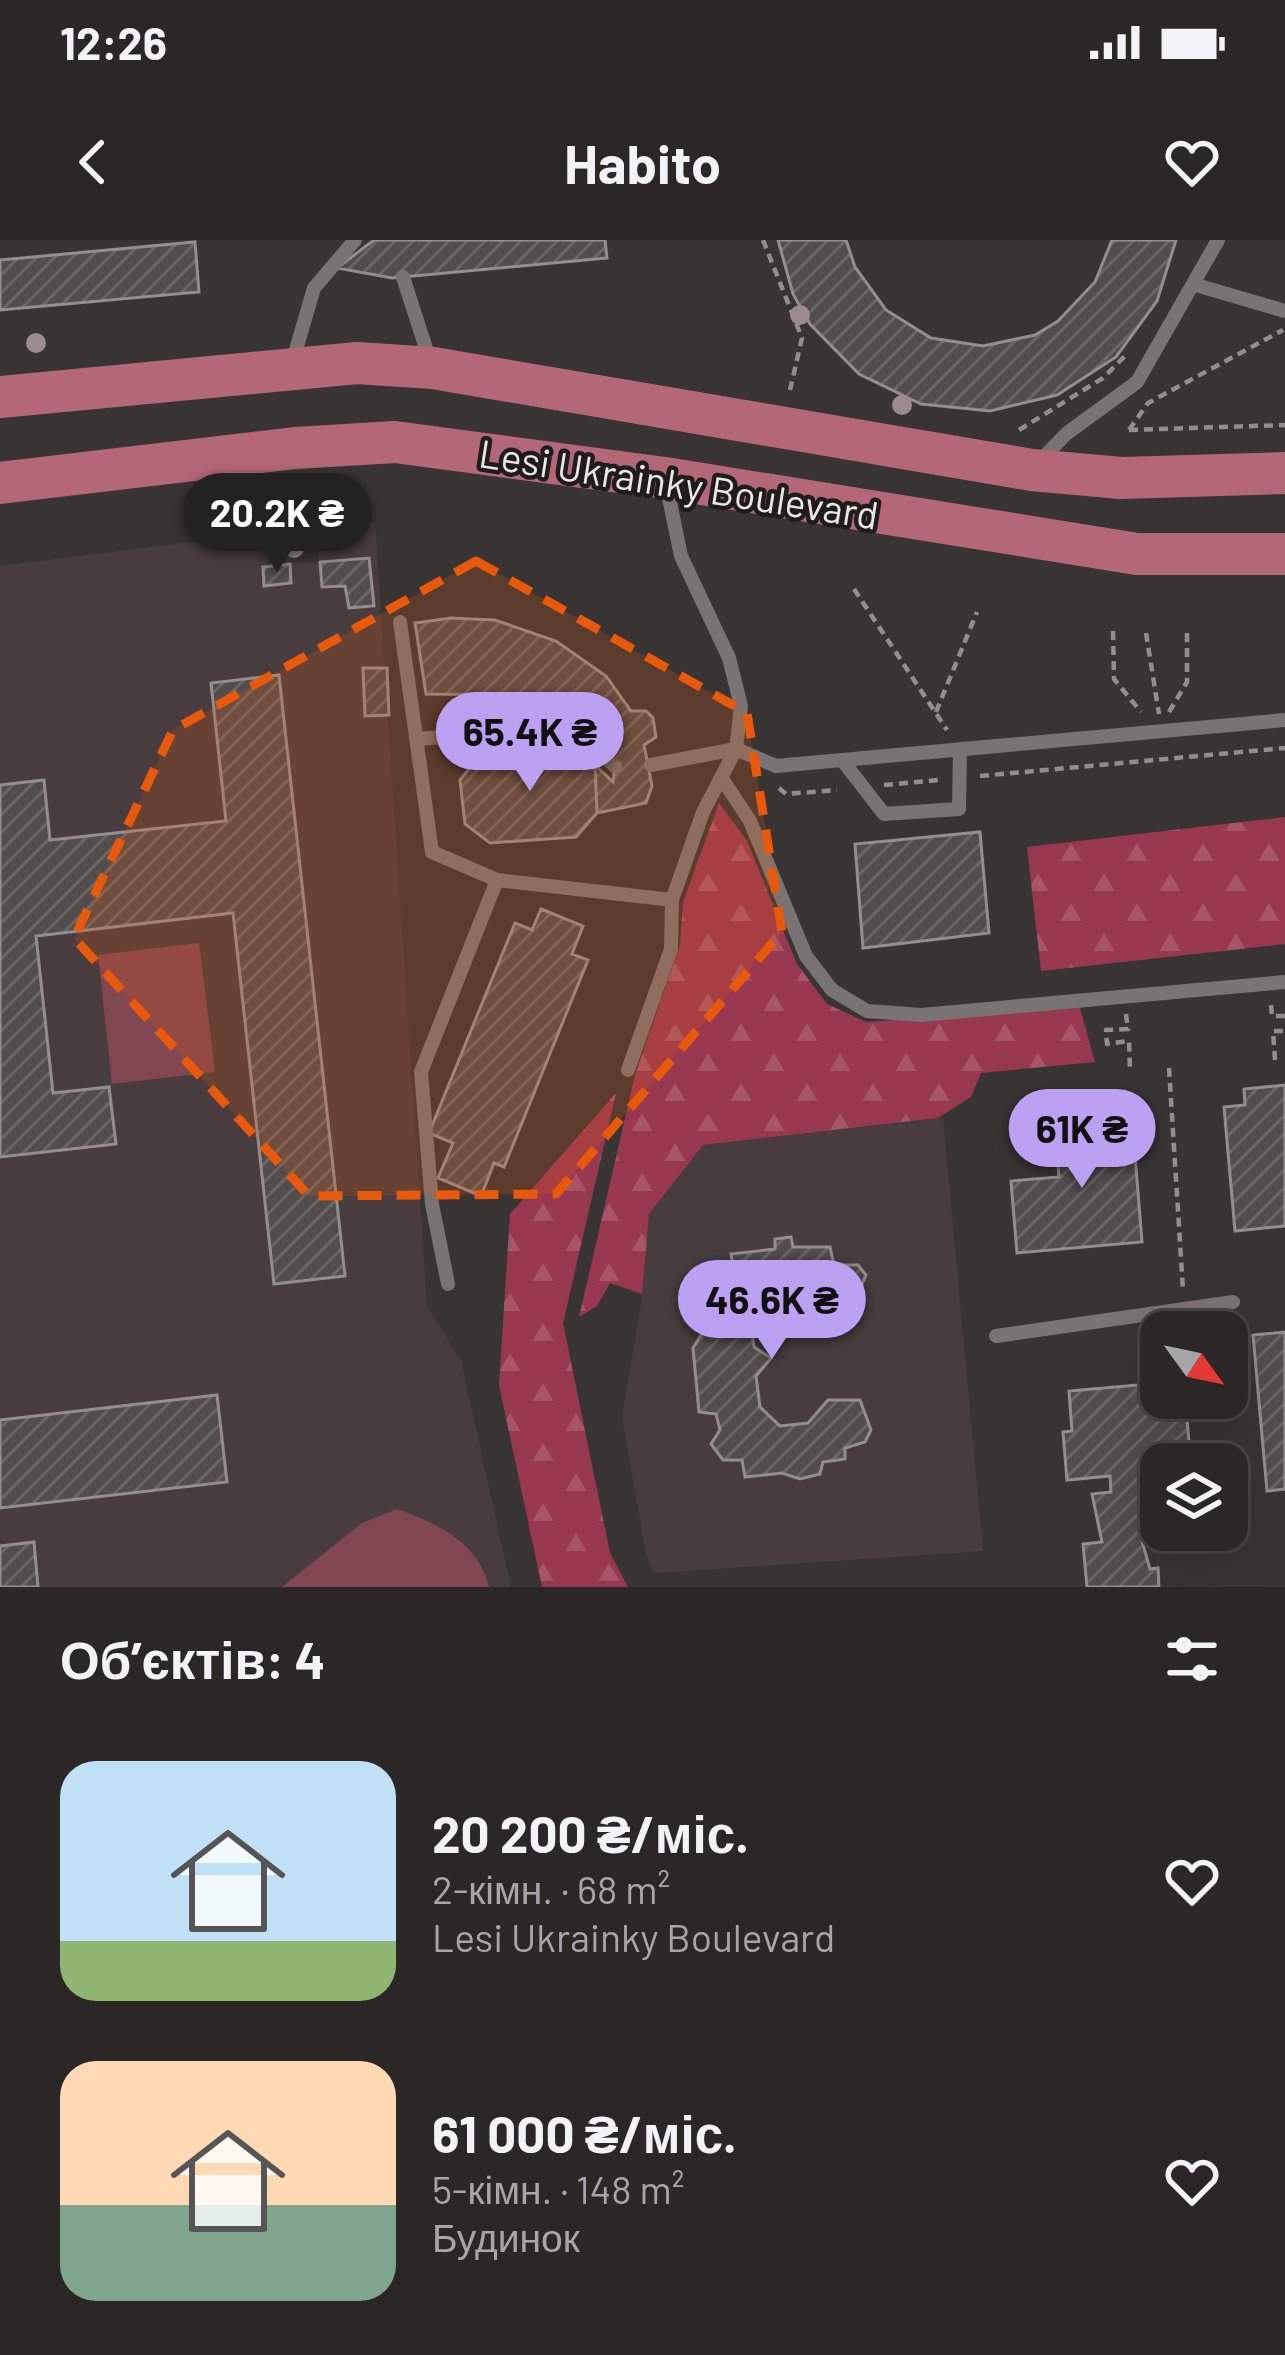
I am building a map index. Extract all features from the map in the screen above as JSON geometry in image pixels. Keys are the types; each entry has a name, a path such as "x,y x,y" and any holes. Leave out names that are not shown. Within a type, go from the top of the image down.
{"main road":[{"name":"Lesi Ukrainky Boulevard","path":"0,397 357,363 433,368 1025,450 1120,478 1285,473"},
{"name":"Lesi Ukrainky Boulevard","path":"0,483 295,448 395,442 665,478 1137,554 1285,554"}],"lane":[{"path":"292,368 314,288 355,240"},
{"path":"1025,450 1066,434 1137,382 1218,240"},
{"path":"404,277 433,368"},
{"path":"1196,285 1285,310"},
{"path":"628,1070 671,949 672,900 736,749 741,706 733,674 681,556 665,478"},
{"path":"400,622 432,852 497,880 672,900"},
{"path":"651,765 736,749 776,766 1285,720"},
{"path":"416,739 528,731 582,738 615,766"},
{"path":"842,760 884,814 959,809 960,749"},
{"path":"721,777 750,821 806,956 832,990 867,1011 921,1015 1285,982"},
{"path":"448,1284 432,1204 421,1072 497,880"},
{"path":"996,1336 1234,1302"}],"path":[{"path":"763,240 802,338 790,390"},
{"path":"1285,329 1148,403 1129,430 1285,424"},
{"path":"1025,450 1129,352"},
{"path":"854,589 960,749"},
{"path":"936,712 977,612"},
{"path":"1113,631 1114,679 1122,694 1160,722"},
{"path":"1146,633 1160,722"},
{"path":"1160,722 1187,682 1187,633"},
{"path":"736,749 786,794 1285,748"},
{"path":"1124,994 1128,1029 1106,1030 1107,1044 1129,1041 1130,1071"},
{"path":"1275,1060 1273,1031 1285,1031"},
{"path":"1169,1068 1184,1309"}],"highlighted area":[{"path":"476,561 747,713 782,932 556,1194 309,1196 74,938 173,730"}],"shaded area":[{"path":"375,522 427,1306 461,1361 511,1587 0,1587 0,566 287,530 290,563 319,562 318,529"},
{"path":"199,943 215,1072 112,1084 98,955"},
{"path":"943,1118 983,1551 654,1573 646,1554 622,1416 641,1304 649,1214 703,1145"},
{"path":"397,1509 441,1528 466,1546 489,1587 282,1587 362,1523"}],"green space":[{"path":"719,803 747,841 797,964 827,1004 866,1022 1080,1008 1095,1062 981,1073 971,1097 938,1118 703,1145 649,1214 642,1294 610,1283 597,1306 579,1317 635,1075 680,945 683,902"},
{"path":"1285,817 1285,944 1041,971 1027,847"},
{"path":"616,1093 563,1323 610,1553 628,1587 542,1587 499,1385 510,1214"}],"building":[{"path":"374,240 605,240 607,258 392,278 337,268"},
{"path":"778,240 846,240 855,267 886,310 931,338 983,346 1035,335 1058,321 1095,282 1112,240 1176,240 1157,301 1116,357 1057,395 990,411 921,404 859,374 810,324 793,294"},
{"path":"195,242 199,292 0,310 0,260"},
{"path":"369,558 374,606 349,608 345,586 322,587 320,562"},
{"path":"290,564 291,583 264,586 263,567"},
{"path":"451,618 495,620 556,641 606,676 631,711 646,711 653,718 656,737 644,745 652,786 646,803 597,813 595,765 613,782 615,766 600,734 577,716 522,695 426,694 415,623"},
{"path":"363,668 387,668 389,715 365,716"},
{"path":"279,675 345,1276 274,1284 233,913 36,936 53,1093 109,1087 116,1144 0,1157 0,785 44,780 50,840 226,821 211,683"},
{"path":"566,744 595,765 597,813 576,837 490,843 465,824 460,780 481,754"},
{"path":"980,832 989,933 863,948 855,844"},
{"path":"541,909 583,926 572,954 588,960 504,1167 494,1163 481,1196 438,1178 453,1143 429,1133 515,923 532,930"},
{"path":"1285,1085 1285,1226 1235,1231 1224,1107 1245,1105 1244,1089"},
{"path":"1132,1117 1142,1242 1017,1253 1011,1181 1059,1177 1054,1123"},
{"path":"791,1237 793,1247 830,1247 834,1265 858,1265 866,1275 850,1312 823,1312 800,1294 775,1293 750,1314 754,1347 771,1358 756,1376 760,1407 780,1426 808,1423 828,1400 860,1400 871,1430 865,1442 845,1448 845,1459 823,1462 820,1474 800,1479 782,1473 745,1477 742,1460 723,1460 711,1444 720,1430 716,1414 699,1412 693,1348 712,1317 700,1286 706,1277 734,1272 731,1254 775,1249 775,1239"},
{"path":"1285,1332 1285,1489 1267,1491 1253,1335"},
{"path":"1140,1385 1140,1419 1187,1419 1189,1443 1140,1443 1140,1551 1145,1551 1150,1569 1158,1568 1159,1587 1087,1587 1083,1544 1102,1542 1092,1494 1111,1492 1110,1476 1067,1480 1063,1432 1072,1431 1069,1391"},
{"path":"217,1395 227,1482 0,1508 0,1420"},
{"path":"34,1542 38,1587 0,1587 0,1546"}]}
